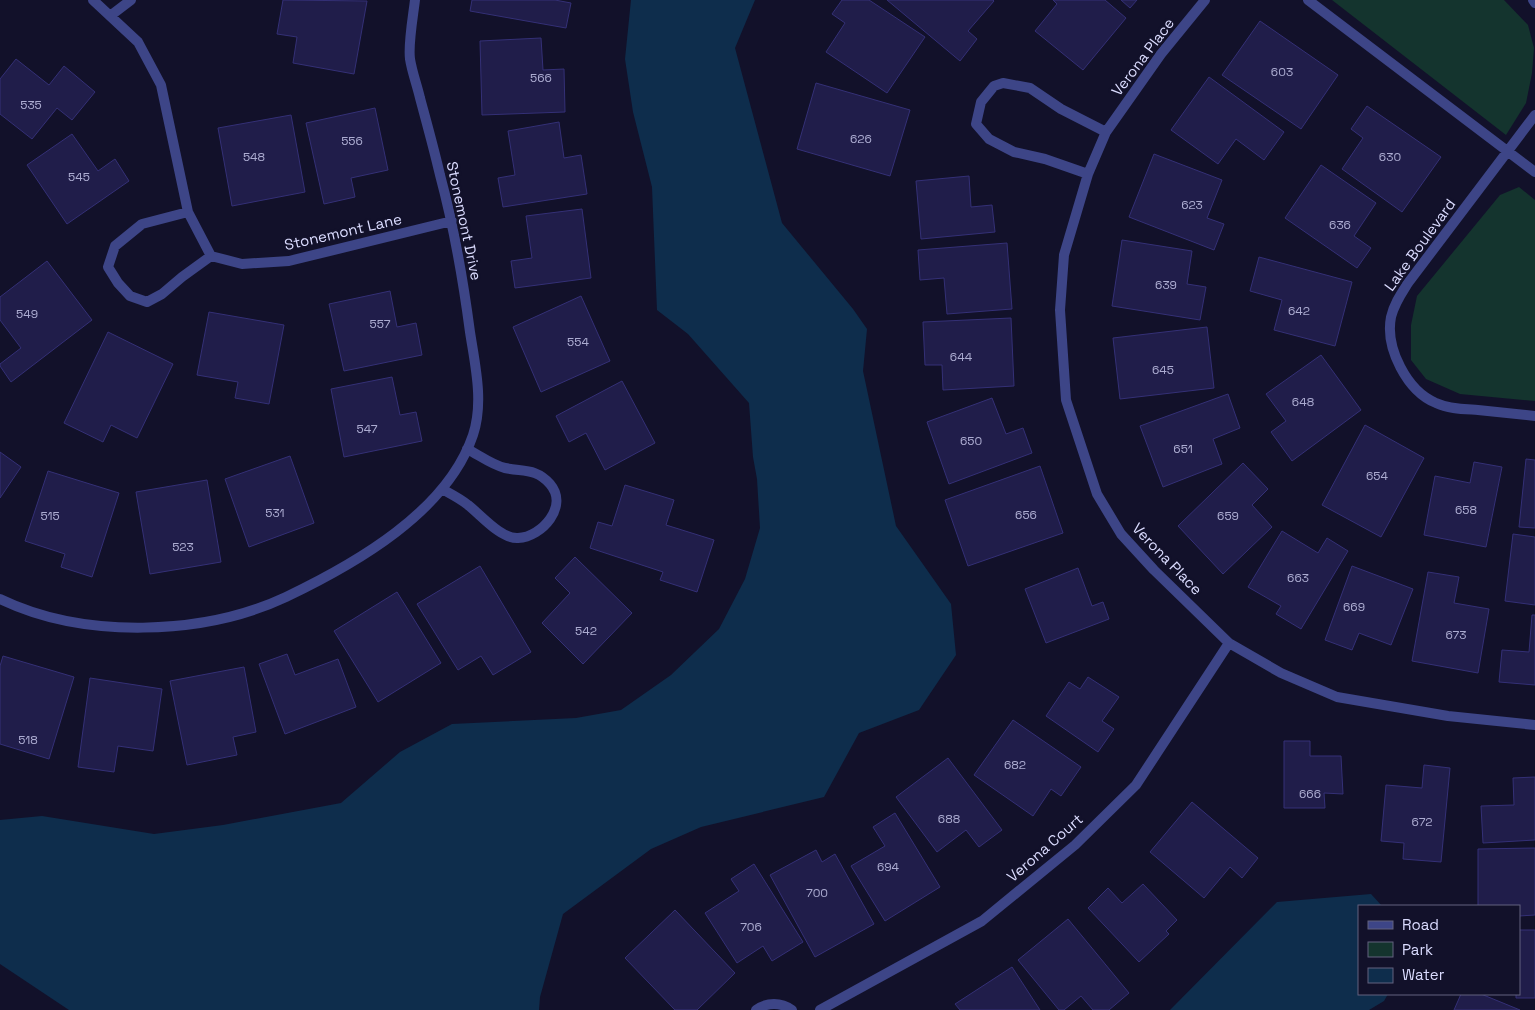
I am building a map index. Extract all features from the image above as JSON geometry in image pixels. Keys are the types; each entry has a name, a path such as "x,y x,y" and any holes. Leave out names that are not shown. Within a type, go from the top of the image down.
{"street":[{"path":"93,0 138,42 162,85 188,212 211,256 182,276 162,294 147,302 130,296 118,283 108,267 115,246 142,224 188,212"},
{"path":"110,16 131,0"},
{"name":"Stonemont Drive","path":"0,599 50,617 90,625 131,628 171,626 210,621 245,612 281,599 346,566 428,505 456,470 467,449 477,418 478,386 452,221 410,58 415,0"},
{"name":"Verona Place","path":"1205,0 1161,54 1106,132 1088,174 1064,255 1060,310 1066,400 1097,494 1121,534 1154,570 1229,643 1282,673 1336,696 1448,716 1535,725"},
{"path":"1308,0 1535,172"},
{"path":"1088,174 1045,159 1014,152 989,139 976,124 981,102 994,86 1003,83 1016,84 1030,88 1061,109 1106,132"},
{"name":"Lake Boulevard","path":"1535,115 1408,283 1397,301 1391,317 1391,334 1399,364 1413,386 1436,403 1450,408 1535,416"},
{"name":"Stonemont Lane","path":"211,256 242,264 289,261 452,221"},
{"path":"442,489 467,504 508,536 518,538 531,536 541,530 551,518 556,508 556,498 551,485 530,471 505,468 467,449"},
{"name":"Verona Court","path":"820,1010 982,921 1075,845 1136,785 1229,643"},
{"path":"756,1010 769,1004 779,1004 792,1010"}],"green space":[{"path":"1332,0 1504,0 1528,25 1534,48 1532,73 1526,103 1506,135"},
{"path":"1519,187 1535,200 1535,401 1460,394 1426,379 1411,360 1411,325 1417,296 1500,195"}],"water":[{"path":"631,0 755,0 735,48 782,223 853,309 867,329 863,371 896,526 951,604 956,655 919,710 859,733 824,797 701,827 651,849 563,914 540,997 539,1010 69,1010 0,964 0,820 42,816 154,834 223,825 341,803 400,752 452,724 576,718 621,710 671,675 719,629 745,579 760,528 749,403 688,334 657,310 652,187 633,112 625,59"},
{"path":"1371,894 1381,905 1358,905 1358,995 1387,995 1384,1001 1369,1010 1170,1010 1277,902"}],"building":[{"path":"283,0 367,1 354,74 293,63 297,37 277,34"},
{"path":"472,0 555,0 571,3 566,28 470,11"},
{"path":"842,0 869,0 925,37 887,93 826,52 845,23 832,14"},
{"path":"887,0 994,1 968,31 977,39 960,61"},
{"path":"1053,0 1105,0 1126,18 1083,70 1035,31 1057,4"},
{"path":"1121,0 1137,0 1130,8"},
{"path":"1260,21 1338,75 1301,129 1222,75"},
{"path":"541,38 543,70 564,69 565,112 482,115 480,41"},
{"path":"16,59 49,85 64,66 95,92 72,120 57,108 32,139 0,114 0,79"},
{"path":"1209,77 1284,132 1264,160 1236,139 1218,164 1171,130"},
{"path":"816,83 910,110 890,176 797,149"},
{"path":"1367,106 1441,157 1402,212 1342,169 1363,138 1351,129"},
{"path":"375,108 388,170 351,178 355,197 324,204 306,123"},
{"path":"291,115 305,192 232,206 218,128"},
{"path":"559,122 564,158 581,155 587,194 503,207 498,178 515,175 508,131"},
{"path":"72,134 98,171 115,159 129,181 67,224 27,165"},
{"path":"1154,154 1222,180 1207,218 1224,224 1214,250 1129,217"},
{"path":"1321,165 1376,203 1354,236 1371,248 1357,268 1285,218"},
{"path":"969,176 971,207 992,205 995,232 921,239 916,181"},
{"path":"582,209 591,278 515,288 511,261 532,258 526,216"},
{"path":"1122,240 1192,251 1187,284 1206,287 1200,320 1112,306"},
{"path":"1007,243 1012,309 947,314 944,278 920,280 918,250"},
{"path":"1259,257 1352,282 1335,346 1274,330 1282,300 1250,291"},
{"path":"47,261 92,320 11,382 0,364 21,348 0,320 0,297"},
{"path":"390,291 397,327 416,323 422,355 344,371 329,304"},
{"path":"581,296 610,361 541,392 513,327"},
{"path":"209,312 284,325 269,404 235,398 238,382 197,375"},
{"path":"1011,318 1014,386 943,390 942,365 925,365 923,322"},
{"path":"1207,327 1214,388 1120,399 1113,338"},
{"path":"108,332 173,364 137,438 111,425 103,442 64,423"},
{"path":"1321,355 1361,410 1292,461 1271,432 1286,421 1266,394"},
{"path":"392,377 400,415 416,412 422,441 344,457 331,389"},
{"path":"622,381 655,443 605,470 586,433 569,442 556,416"},
{"path":"1228,394 1240,428 1213,439 1222,464 1163,487 1140,426"},
{"path":"992,398 1006,434 1023,428 1032,453 949,484 927,422"},
{"path":"1365,425 1424,458 1381,537 1322,505"},
{"path":"0,452 21,467 0,498"},
{"path":"290,456 314,523 249,547 225,479"},
{"path":"1526,459 1535,460 1535,528 1519,527"},
{"path":"1474,462 1502,467 1486,547 1424,535 1435,476 1470,483"},
{"path":"1243,463 1268,489 1252,505 1272,527 1223,574 1178,526"},
{"path":"1040,466 1063,533 968,566 945,500"},
{"path":"48,471 119,493 92,577 61,567 65,554 25,541"},
{"path":"207,480 221,562 150,574 136,492"},
{"path":"625,485 674,500 666,525 714,540 697,592 660,580 663,572 590,548 598,522 612,526"},
{"path":"1282,531 1318,553 1327,538 1348,551 1301,629 1276,614 1281,606 1248,587"},
{"path":"1513,534 1535,537 1535,605 1505,601"},
{"path":"575,557 632,613 583,664 542,623 570,593 555,578"},
{"path":"480,566 531,652 493,675 481,656 458,670 417,604"},
{"path":"1352,566 1413,589 1391,645 1359,633 1352,650 1325,640"},
{"path":"1078,568 1092,606 1103,602 1109,619 1046,643 1025,589"},
{"path":"1428,572 1459,577 1454,603 1489,609 1478,673 1412,661"},
{"path":"397,592 441,663 378,702 334,631"},
{"path":"1532,615 1535,615 1535,685 1499,682 1502,650 1529,652"},
{"path":"287,654 295,675 338,659 356,707 285,734 259,664"},
{"path":"3,656 74,677 49,759 0,744 0,666"},
{"path":"244,667 256,732 233,737 237,755 187,765 170,681"},
{"path":"1088,677 1119,697 1102,721 1114,729 1098,752 1046,716 1069,682 1080,689"},
{"path":"90,678 162,689 153,751 118,746 114,772 78,767"},
{"path":"1013,720 1081,767 1061,796 1051,789 1033,816 974,775"},
{"path":"1284,741 1310,741 1310,756 1341,756 1343,794 1324,793 1325,808 1284,808"},
{"path":"948,758 1002,830 979,847 966,830 937,852 896,797"},
{"path":"1424,765 1450,768 1441,862 1403,859 1404,843 1381,841 1386,785 1422,788"},
{"path":"1535,777 1535,840 1483,843 1481,806 1514,805 1513,778"},
{"path":"1192,802 1258,858 1242,878 1230,867 1204,898 1150,852"},
{"path":"895,813 940,887 885,921 851,866 885,846 873,827"},
{"path":"1535,848 1535,915 1520,916 1520,905 1478,905 1478,849"},
{"path":"816,850 822,862 835,854 874,924 815,957 770,875"},
{"path":"754,864 803,942 772,961 763,946 737,963 705,913 739,891 731,879"},
{"path":"1143,884 1177,920 1166,931 1169,934 1139,962 1088,908 1108,888 1122,903"},
{"path":"675,910 735,973 697,1010 675,1010 625,958"},
{"path":"1068,919 1129,993 1109,1010 1093,1010 1081,996 1064,1010 1059,1010 1018,960"},
{"path":"1520,930 1535,930 1535,998 1516,998 1516,995 1520,995"},
{"path":"1012,967 1040,1010 960,1010 955,1004"},
{"path":"1461,995 1483,995 1520,1010 1454,1010"}]}
